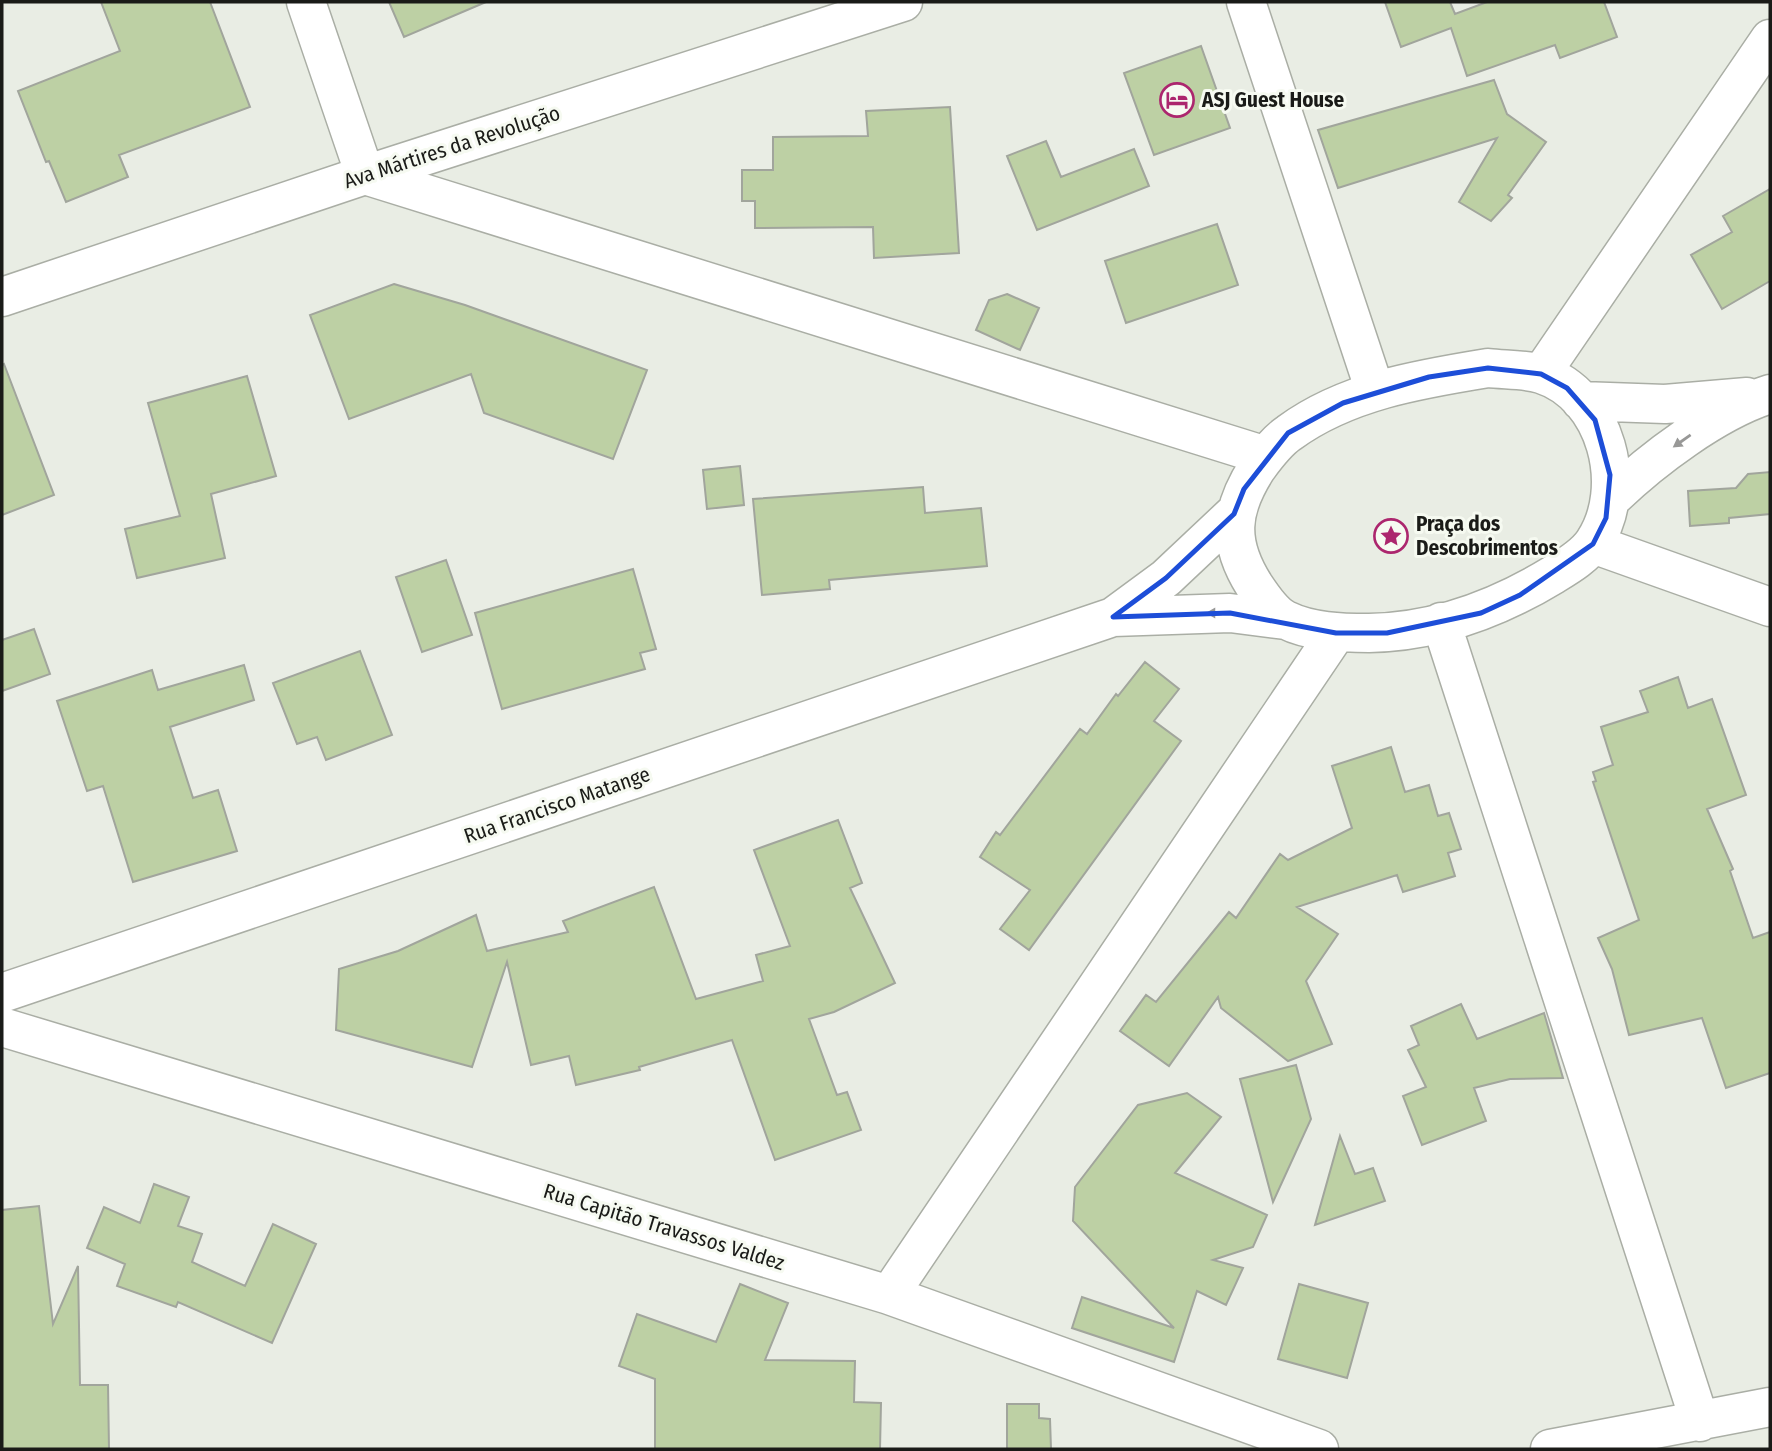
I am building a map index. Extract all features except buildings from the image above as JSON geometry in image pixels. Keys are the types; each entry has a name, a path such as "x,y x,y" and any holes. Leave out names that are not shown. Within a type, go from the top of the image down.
{"street":[{"path":"306,2 365,175 1266,456"},
{"name":"Ava Mártires da Revolução","path":"2,297 365,175 903,2"},
{"path":"1245,2 1375,391"},
{"path":"1541,374 1770,39"},
{"path":"1285,620 1264,600 1246,572 1234,531 1234,514 1244,489 1266,456 1288,433 1343,404 1375,391 1429,377 1488,368 1541,374 1581,401 1595,420 1605,444 1611,499"},
{"path":"1581,401 1665,404 1767,395"},
{"path":"1113,617 1230,613 1285,620 1336,634 1387,633 1481,613 1520,595 1566,567 1593,544 1611,499 1641,470 1691,434 1767,395"},
{"path":"1113,617 1166,578 1234,514"},
{"path":"1593,544 1770,607"},
{"name":"Rua Francisco Matange","path":"2,993 1113,617"},
{"path":"1441,622 1700,1422"},
{"path":"889,1295 1336,634"},
{"name":"Rua Capitão Travassos Valdez","path":"2,1027 889,1295 1320,1449"},
{"path":"1550,1449 1770,1407"}],"highlighted area":[{"path":"1488,368 1541,374 1567,388 1595,420 1610,475 1606,518 1593,544 1520,595 1481,613 1387,633 1336,633 1230,613 1113,617 1166,578 1234,514 1244,489 1288,433 1343,403 1429,377"}],"place":[{"name":"ASJ Guest House","path":"1177,100"},
{"name":"Praça dos Descobrimentos","path":"1391,536"}]}
